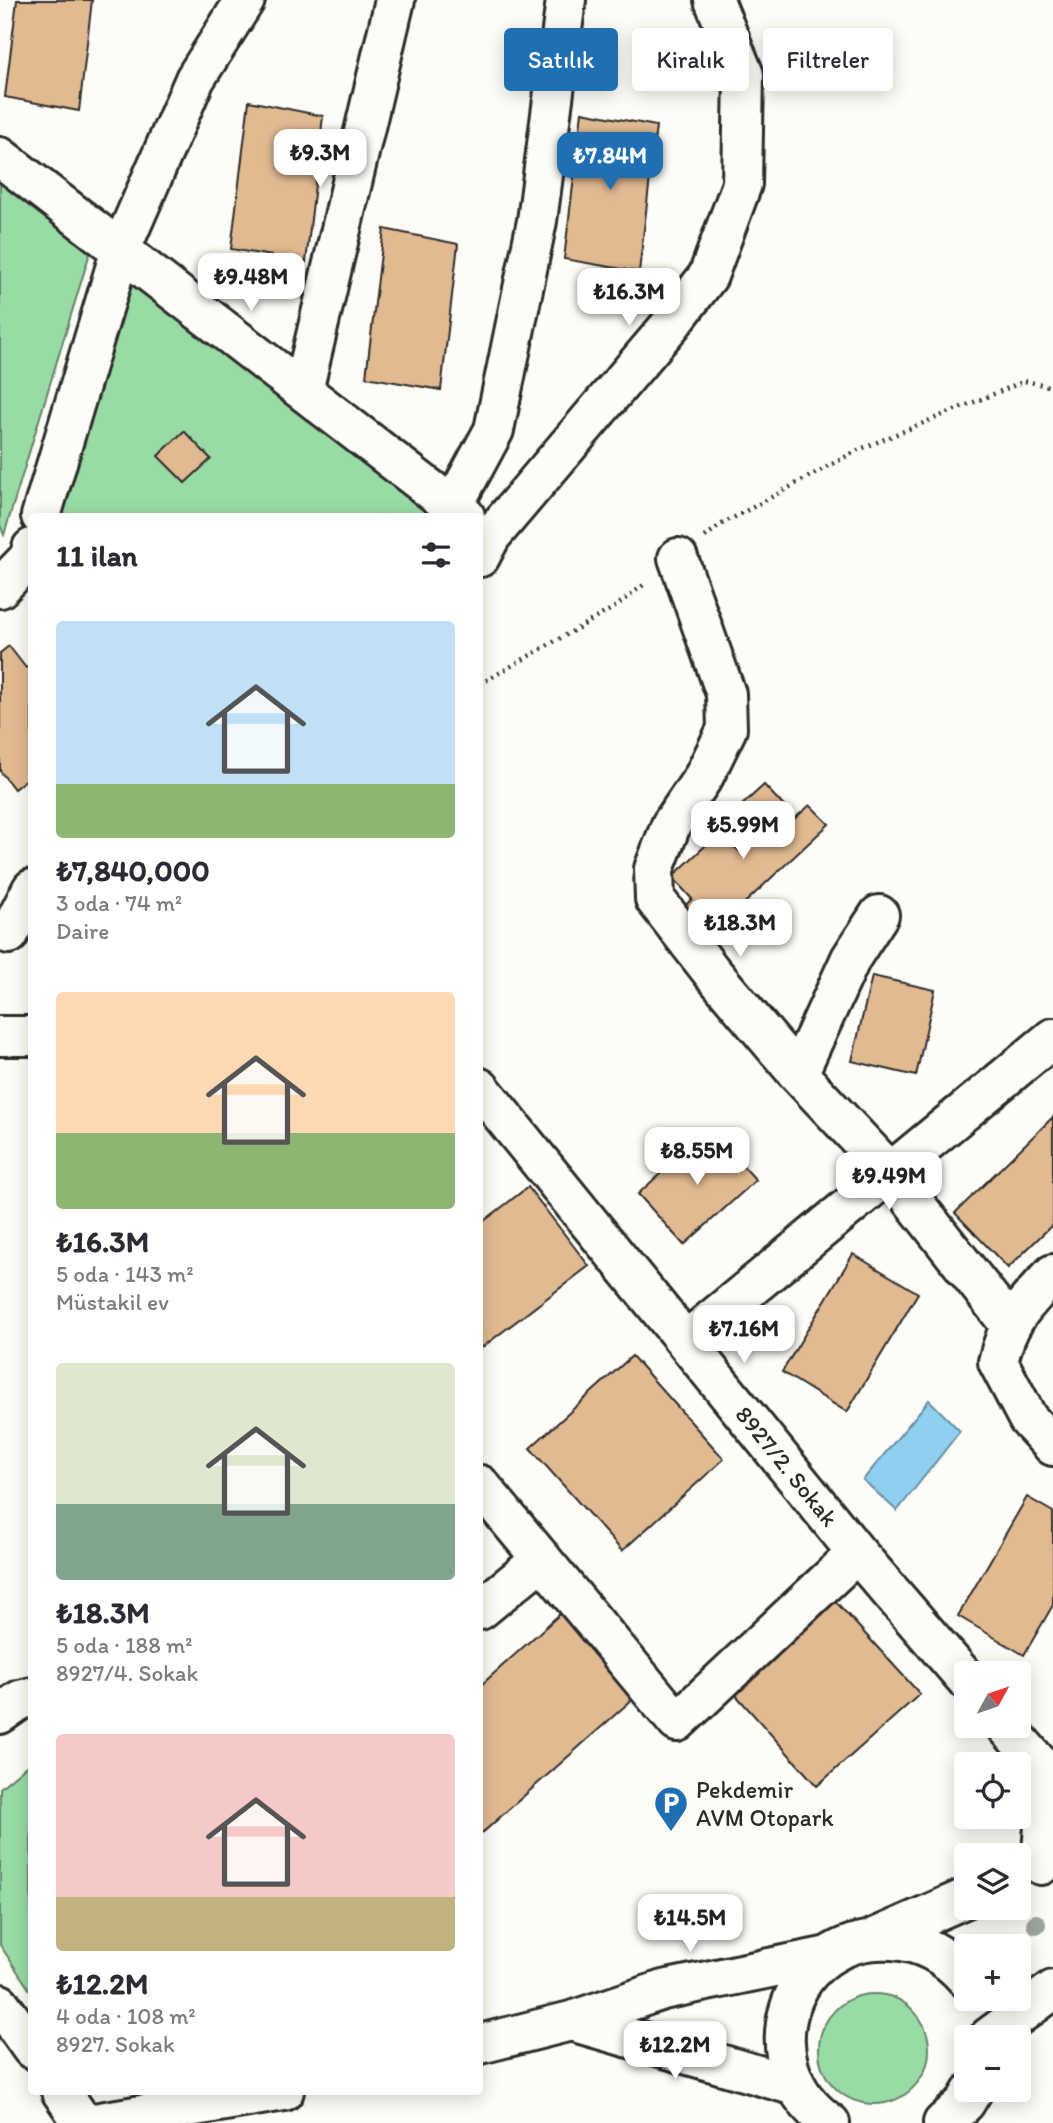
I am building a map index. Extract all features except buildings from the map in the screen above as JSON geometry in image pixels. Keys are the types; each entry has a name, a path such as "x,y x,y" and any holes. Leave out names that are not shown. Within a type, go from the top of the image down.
{"street":[{"path":"42,513 121,250 195,79 245,0"},
{"path":"303,391 395,0"},
{"path":"476,513 537,221 566,0"},
{"path":"483,519 672,323 708,275 742,184 744,75 714,0"},
{"path":"0,157 303,391 453,513"},
{"path":"678,558 726,694 727,729 704,776 671,825 654,869 655,899 711,971 799,1074 890,1172 1011,1325"},
{"path":"0,588 28,559"},
{"path":"3,934 28,896"},
{"path":"799,1074 851,958 879,915"},
{"path":"0,1036 28,1036"},
{"path":"686,1341 1053,1038"},
{"name":"8927/2. Sokak","path":"483,1092 857,1553 954,1665"},
{"path":"1053,1274 1020,1309 1003,1339 998,1362 1028,1419 1053,1446"},
{"path":"483,1493 542,1559 677,1722 857,1553"},
{"path":"483,1608 542,1559"},
{"path":"0,1714 20,1700 28,1698"},
{"path":"1018,1738 1050,1771 1038,1867"},
{"path":"817,2111 785,2056 785,2023 795,1992 816,1966 842,1947 874,1938 954,1903"},
{"path":"874,1938 908,1941 940,1954 954,1967"},
{"path":"483,2043 571,2021 663,1990 828,1956"},
{"path":"1005,2025 1053,1990"},
{"path":"0,2004 28,2043"},
{"path":"571,2021 817,2111"},
{"path":"64,2095 83,2123"},
{"path":"943,2123 965,2103 971,2102"},
{"path":"94,2123 273,2103"}],"path":[{"path":"483,682 615,607 720,525 859,450 1025,381 1053,387"}],"green space":[{"path":"0,177 92,246 4,535 0,525"},
{"path":"129,273 437,513 58,513"},
{"path":"28,1765 28,1987 0,1945 0,1788"},
{"path":"874,1994 895,1998 913,2010 925,2028 929,2049 925,2070 913,2088 895,2100 874,2104 853,2100 835,2088 823,2070 819,2049 823,2028 835,2010 853,1998"}],"water":[{"path":"929,1400 960,1431 897,1511 863,1480"}],"place":[{"name":"Pekdemir AVM Otopark","path":"671,1833"}]}
